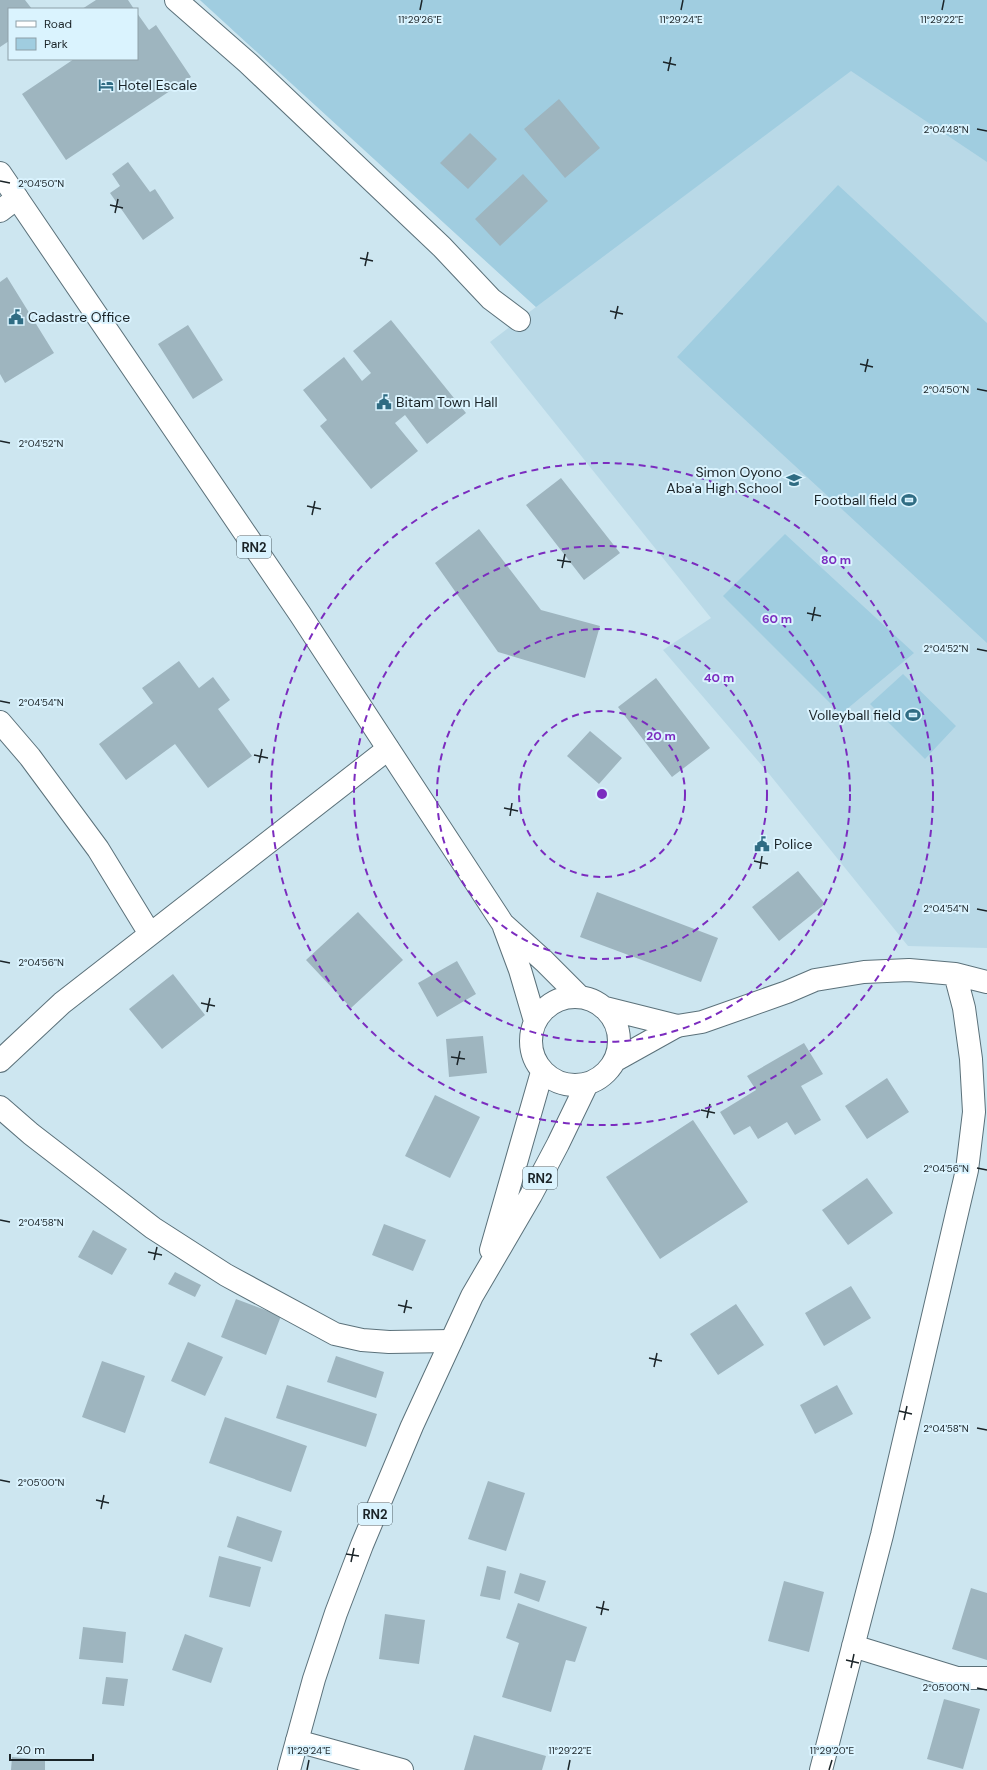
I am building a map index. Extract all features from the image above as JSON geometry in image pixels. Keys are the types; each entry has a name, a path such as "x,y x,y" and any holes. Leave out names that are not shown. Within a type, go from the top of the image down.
{"main road":[{"path":"176,0 259,74 442,247 491,299 519,320"},
{"name":"RN2","path":"0,172 295,607 503,924 525,984 535,1021"},
{"path":"0,211 17,198"},
{"path":"0,722 30,756 98,849 150,934"},
{"path":"0,1061 62,1003 388,749"},
{"name":"RN2","path":"503,924 544,961 580,997"},
{"path":"616,1060 677,1026 702,1022 787,992 815,980 864,972 909,970 955,974 987,982"},
{"path":"821,1770 882,1535 967,1170 974,1112 971,1059 964,1008 955,974"},
{"path":"567,997 580,997 594,1001 605,1008 614,1019 620,1045 616,1060 609,1070 599,1079 587,1084 574,1086 563,1084 542,1072 535,1061 530,1048 530,1034 535,1021 543,1010 554,1002 567,997"},
{"path":"605,1008 677,1026"},
{"name":"RN2","path":"487,1268 499,1219 542,1072"},
{"name":"RN2","path":"289,1770 317,1672 362,1545 451,1341 487,1268 509,1233 558,1144 587,1084"},
{"path":"0,1108 154,1228 226,1274 335,1334 362,1340 389,1342 451,1341"},
{"path":"853,1646 957,1678 987,1678"},
{"path":"297,1741 402,1770"}],"shaded area":[{"name":"Simon Oyono Aba'a High School","path":"200,0 987,0 987,948 908,946 770,775 663,650 711,618 490,342 536,307"}],"green space":[{"path":"200,0 987,0 987,162 851,71 536,307"},
{"name":"Football field","path":"838,185 987,323 987,643 677,357"},
{"path":"785,534 914,653 841,714 723,596"},
{"name":"Volleyball field","path":"903,674 956,726 925,759 870,704"}],"building":[{"path":"0,0 25,0 31,8 8,8 8,42 0,47"},
{"path":"96,0 128,0 133,8 84,8"},
{"name":"Hotel Escale","path":"138,14 149,30 156,25 191,77 66,160 22,94 73,60 138,60"},
{"path":"559,99 600,148 565,178 524,129"},
{"path":"470,133 497,159 468,189 440,163"},
{"path":"128,162 150,192 155,189 174,218 143,240 110,193 120,186 112,174"},
{"path":"523,174 548,201 500,246 475,219"},
{"name":"Cadastre Office","path":"7,277 54,353 5,383 0,374 0,282"},
{"name":"Bitam Town Hall","path":"391,320 466,413 427,444 405,415 395,423 418,451 371,489 320,426 327,420 303,390 344,357 362,381 371,373 353,351"},
{"path":"188,325 223,380 193,399 158,344"},
{"path":"561,478 620,553 584,580 526,505"},
{"path":"479,529 541,610 600,626 585,678 498,652 435,563"},
{"path":"179,661 199,688 213,677 230,700 218,709 252,756 208,788 175,744 126,780 99,744 153,703 142,688"},
{"path":"656,678 710,748 672,777 618,707"},
{"path":"590,731 622,758 599,784 567,756"},
{"path":"798,871 825,904 779,941 752,907"},
{"path":"597,892 718,938 701,982 580,937"},
{"path":"358,912 403,960 351,1008 306,960"},
{"path":"457,961 476,994 437,1017 418,983"},
{"path":"173,974 205,1015 162,1049 129,1009"},
{"path":"483,1036 487,1073 449,1077 446,1039"},
{"path":"804,1043 823,1074 801,1086 821,1120 795,1135 787,1122 758,1139 750,1126 734,1135 720,1112 756,1090 747,1076"},
{"path":"887,1078 909,1112 867,1139 845,1106"},
{"path":"435,1095 480,1117 450,1178 405,1156"},
{"path":"693,1120 748,1202 660,1259 606,1177"},
{"path":"867,1178 893,1213 848,1245 822,1210"},
{"path":"384,1224 426,1240 413,1271 372,1255"},
{"path":"93,1230 127,1249 112,1275 78,1257"},
{"path":"175,1272 201,1285 195,1297 168,1284"},
{"path":"851,1286 871,1318 824,1346 805,1313"},
{"path":"236,1299 281,1316 266,1355 221,1337"},
{"path":"736,1304 764,1345 718,1375 690,1334"},
{"path":"188,1342 223,1357 205,1396 171,1381"},
{"path":"336,1356 384,1372 376,1398 327,1382"},
{"path":"102,1361 145,1376 125,1433 82,1417"},
{"path":"287,1385 377,1414 366,1447 276,1418"},
{"path":"837,1385 853,1414 815,1434 800,1405"},
{"path":"225,1417 307,1446 291,1492 209,1463"},
{"path":"488,1481 525,1493 506,1551 468,1539"},
{"path":"237,1516 282,1531 272,1562 227,1547"},
{"path":"219,1556 261,1567 250,1607 209,1597"},
{"path":"487,1566 506,1571 500,1600 480,1596"},
{"path":"520,1573 546,1581 539,1602 514,1593"},
{"path":"784,1581 824,1592 809,1652 768,1641"},
{"path":"971,1588 987,1593 987,1660 952,1649"},
{"path":"518,1603 587,1627 575,1662 566,1660 551,1712 502,1697 519,1643 506,1638"},
{"path":"385,1614 425,1620 419,1664 379,1659"},
{"path":"83,1627 126,1632 123,1663 79,1659"},
{"path":"185,1634 223,1648 211,1683 172,1670"},
{"path":"106,1677 128,1679 124,1706 102,1704"},
{"path":"944,1699 980,1709 963,1769 927,1759"},
{"path":"474,1735 546,1756 542,1770 464,1770"},
{"path":"12,1757 45,1760 45,1770 11,1770"}],"place":[{"name":"Hotel Escale","path":"106,85"},
{"name":"Cadastre Office","path":"16,317"},
{"name":"Bitam Town Hall","path":"384,402"},
{"name":"Simon Oyono Aba'a High School","path":"794,480"},
{"name":"Football field","path":"909,500"},
{"name":"Volleyball field","path":"913,715"},
{"name":"Police","path":"762,844"}]}
